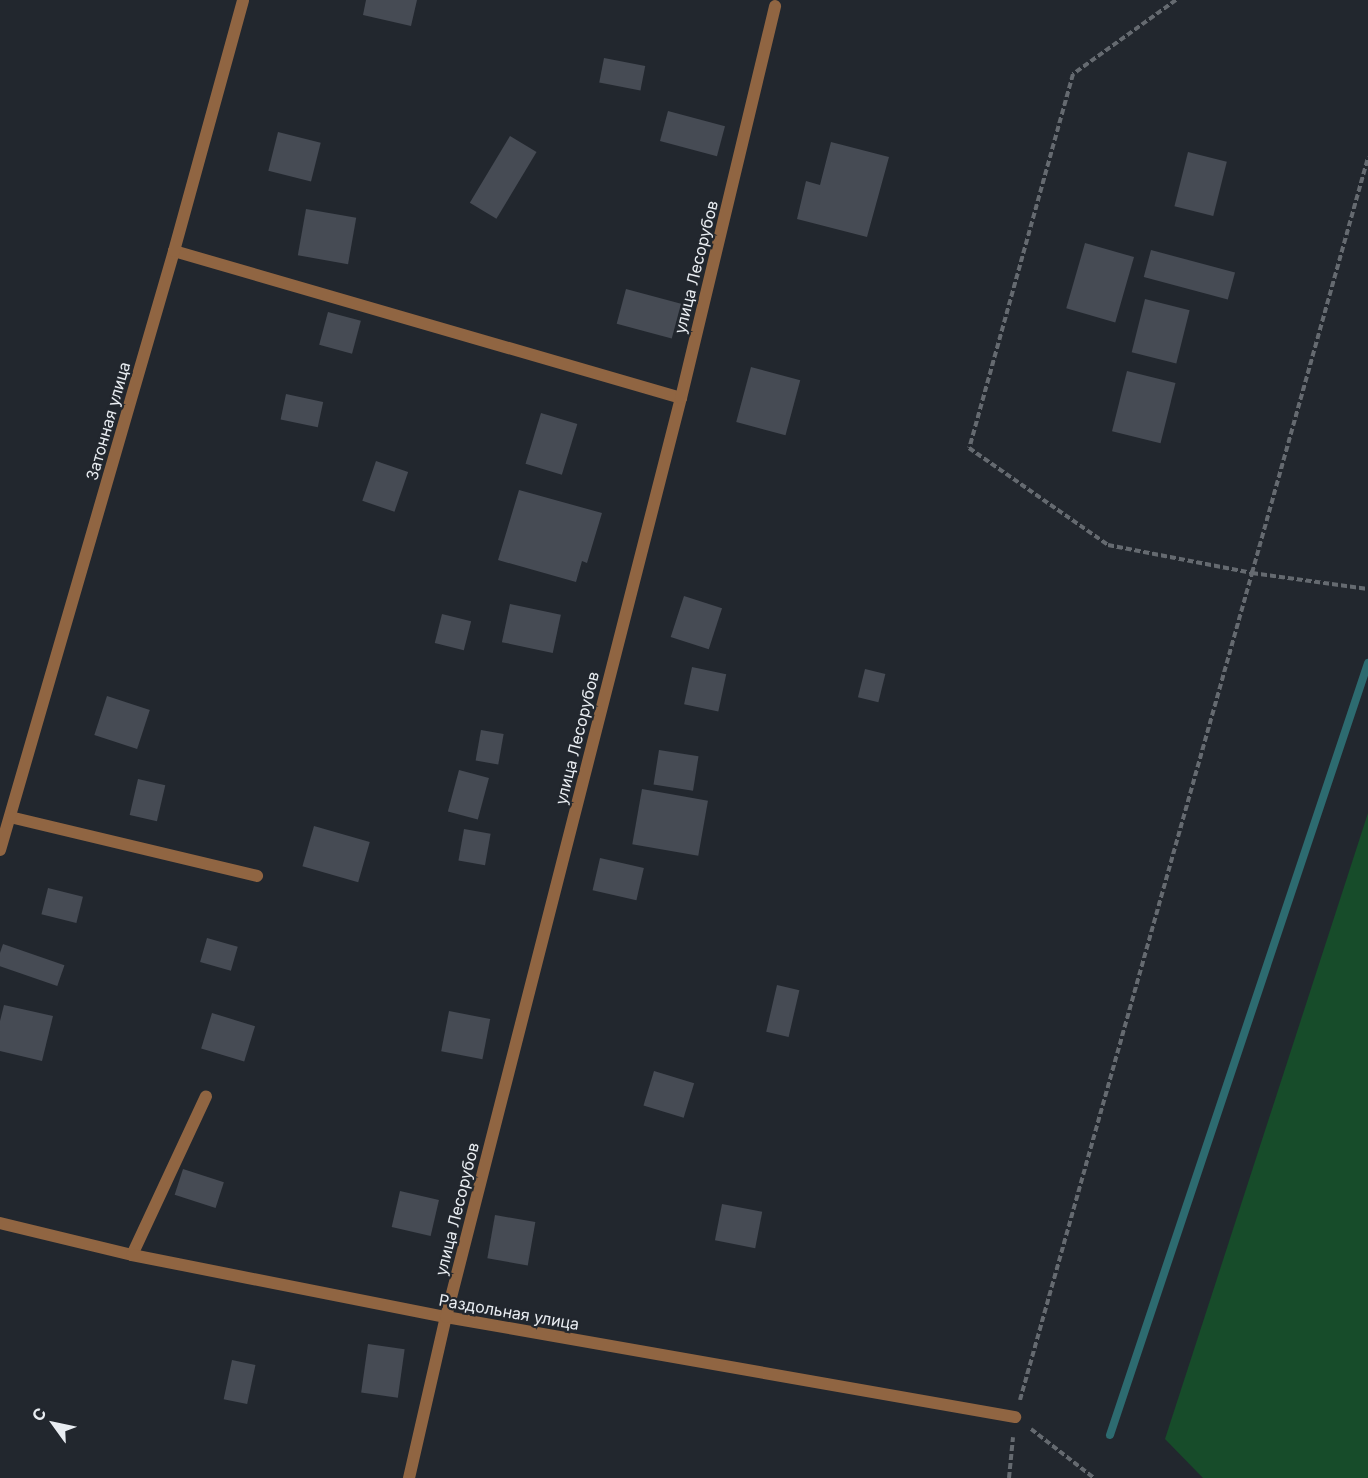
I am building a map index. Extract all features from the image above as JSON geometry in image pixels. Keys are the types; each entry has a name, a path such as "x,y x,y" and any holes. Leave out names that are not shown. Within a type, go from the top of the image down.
{"street":[{"name":"Затонная улица","path":"0,850 174,250 243,0"},
{"name":"улица Лесорубов","path":"409,1478 446,1317 681,398 775,6"},
{"path":"174,250 681,398"},
{"path":"10,817 257,876"},
{"path":"132,1256 206,1096"},
{"name":"Раздольная улица","path":"0,1224 132,1256 446,1317 1015,1418"}],"path":[{"path":"1176,0 1073,74 969,447 1108,545 1252,573 1368,589"},
{"path":"1009,1478 1015,1418 1368,157"},
{"path":"1015,1418 1094,1478"}],"green space":[{"path":"1368,813 1368,1478 1203,1478 1165,1439"}],"building":[{"path":"366,0 417,0 411,26 363,15"},
{"path":"604,58 645,66 640,91 599,83"},
{"path":"668,111 725,126 717,156 660,141"},
{"path":"278,132 321,143 311,181 268,171"},
{"path":"510,136 537,152 496,219 470,203"},
{"path":"831,142 889,157 867,237 797,219 806,181 820,185"},
{"path":"1188,152 1227,162 1213,216 1174,206"},
{"path":"306,209 356,218 348,264 298,255"},
{"path":"1085,243 1134,257 1115,322 1066,308"},
{"path":"1151,250 1235,273 1228,300 1144,277"},
{"path":"626,289 681,304 672,339 617,324"},
{"path":"1145,299 1190,310 1176,363 1132,352"},
{"path":"328,312 361,321 352,354 319,345"},
{"path":"751,367 800,380 786,435 736,422"},
{"path":"1127,371 1176,383 1161,443 1112,431"},
{"path":"286,394 323,402 318,427 281,419"},
{"path":"541,413 577,424 562,475 526,464"},
{"path":"376,461 408,472 394,512 362,501"},
{"path":"519,490 602,513 587,563 582,561 576,582 498,560"},
{"path":"684,596 722,608 709,649 671,637"},
{"path":"510,604 561,615 553,653 502,642"},
{"path":"442,614 471,621 464,650 435,643"},
{"path":"692,667 726,674 718,711 684,704"},
{"path":"865,669 885,674 878,702 858,697"},
{"path":"107,696 150,710 137,749 94,735"},
{"path":"481,730 504,734 498,765 476,761"},
{"path":"659,750 699,756 693,791 654,785"},
{"path":"459,770 489,778 478,820 448,812"},
{"path":"138,779 165,785 157,821 130,815"},
{"path":"642,789 708,801 698,856 632,844"},
{"path":"314,826 370,842 358,882 302,866"},
{"path":"464,829 491,834 485,865 458,861"},
{"path":"600,858 644,868 636,900 593,890"},
{"path":"48,888 83,897 76,923 41,914"},
{"path":"207,938 238,947 231,971 200,962"},
{"path":"3,944 64,965 57,986 0,966 0,953"},
{"path":"777,985 799,990 789,1037 766,1032"},
{"path":"4,1005 53,1016 42,1061 0,1051 0,1021"},
{"path":"449,1011 490,1019 482,1059 441,1051"},
{"path":"212,1013 255,1026 244,1062 201,1048"},
{"path":"654,1071 694,1083 684,1118 643,1105"},
{"path":"183,1169 224,1182 216,1208 175,1195"},
{"path":"400,1191 439,1200 431,1236 392,1227"},
{"path":"722,1204 762,1212 755,1248 715,1240"},
{"path":"495,1215 535,1222 528,1265 487,1258"},
{"path":"368,1344 405,1349 398,1398 361,1393"},
{"path":"232,1360 255,1365 247,1404 224,1399"}],"waterway":[{"path":"1110,1435 1368,663"}]}
